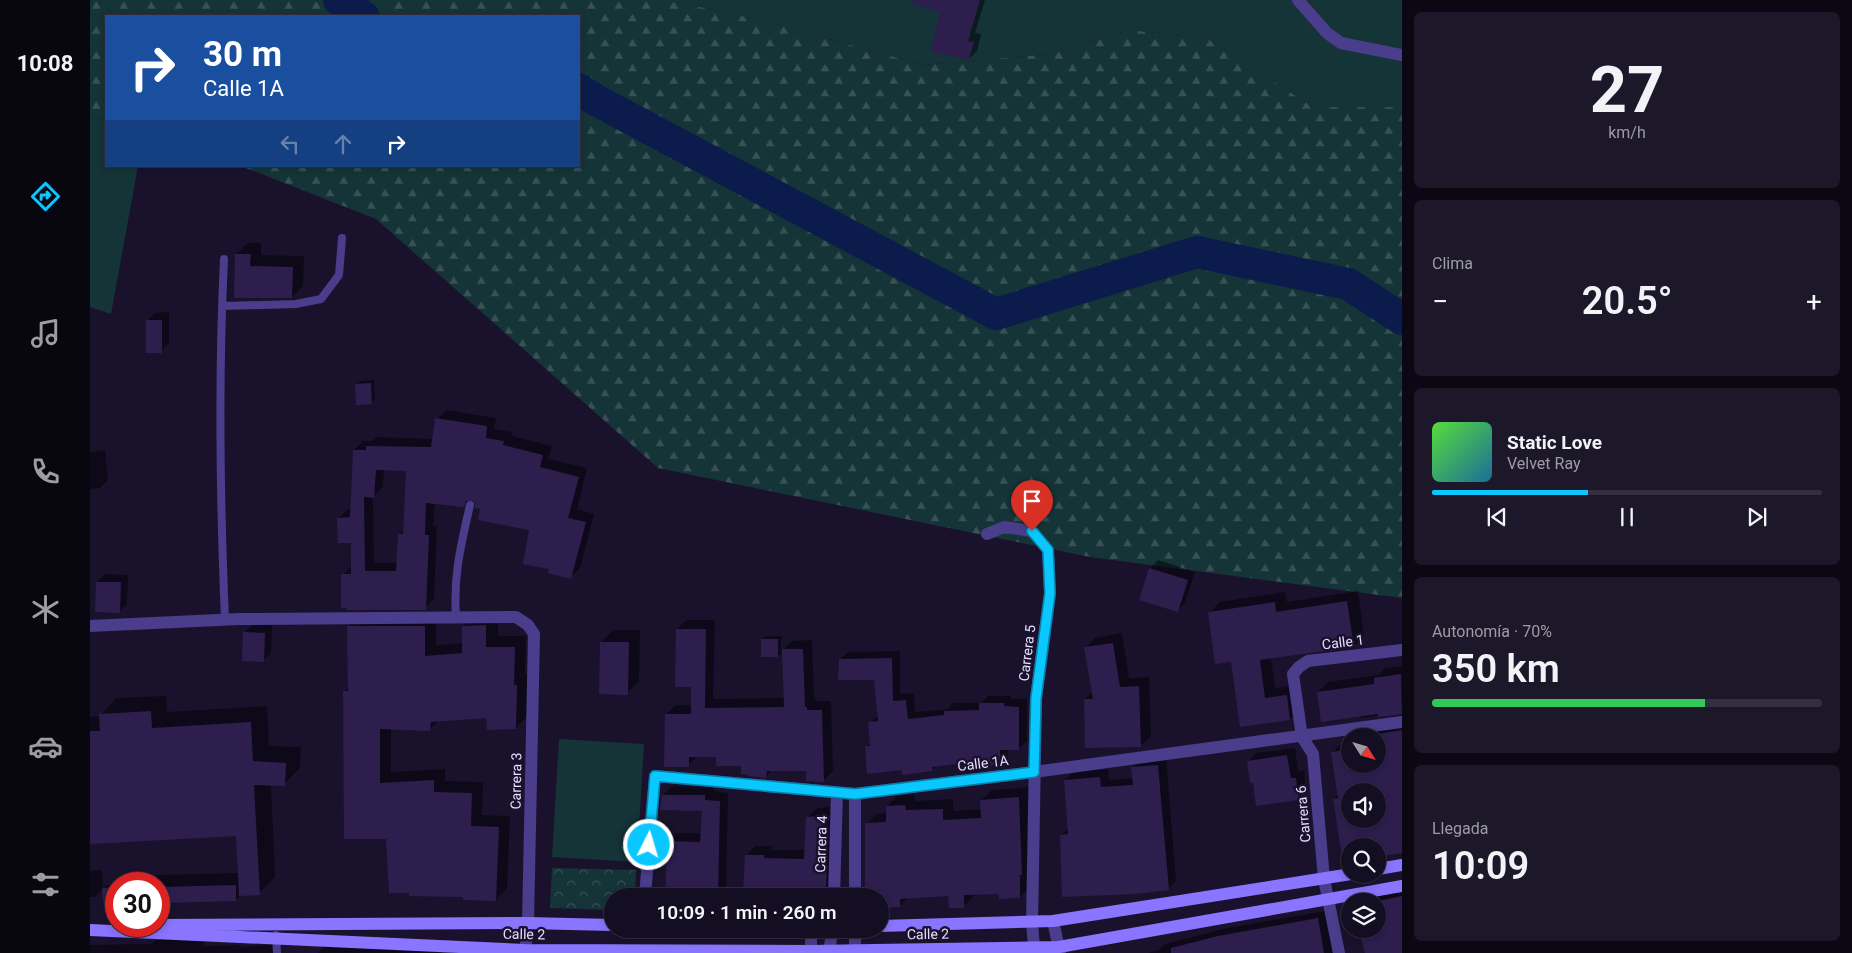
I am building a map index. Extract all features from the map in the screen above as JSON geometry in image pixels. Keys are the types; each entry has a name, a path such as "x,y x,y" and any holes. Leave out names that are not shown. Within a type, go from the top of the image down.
{"main road":[{"path":"1386,868 1402,865"},
{"name":"Calle 2","path":"889,926 1053,922 1341,875"},
{"name":"Calle 2","path":"90,930 525,951 811,952 829,950 1034,947 1060,950 1402,886"},
{"name":"Calle 2","path":"170,925 528,923 604,925"},
{"path":"90,926 105,926"}],"street":[{"path":"1298,0 1327,33 1341,43 1402,55"},
{"name":"Carrera 5","path":"987,534 1004,527 1032,531 1048,550 1050,593 1036,698 1032,923 1034,947"},
{"path":"90,626 225,620 456,617"},
{"name":"Carrera 3","path":"456,617 516,617 528,625 534,634 528,923 525,951"},
{"name":"Calle 1","path":"1294,674 1299,667 1308,661 1402,650"},
{"name":"Carrera 6","path":"1294,674 1302,737 1313,754 1324,878 1339,953"},
{"name":"Calle 1A","path":"646,888 655,776 855,794 1034,772 1255,741 1302,737 1402,722"},
{"name":"Carrera 4","path":"834,888 837,792"},
{"path":"855,794 855,888"},
{"path":"1053,922 1060,950"},
{"path":"810,938 811,952"},
{"path":"829,950 831,938"},
{"path":"855,938 855,950"}],"lane":[{"path":"222,306 296,304 321,299 339,275 342,238"},
{"path":"224,259 220,510 225,620"},
{"path":"456,617 454,592 457,560 470,505"},
{"path":"276,953 277,925"}],"green space":[{"path":"90,0 667,0 760,20 923,65 1049,54 1130,30 1208,39 1313,107 1402,107 1402,598 1090,557 658,468 376,219 244,167 580,167 580,15 105,15 105,120 90,117"},
{"path":"667,0 1402,0 1402,107 1313,107 1208,39 1130,30 1049,54 923,65 760,20"},
{"path":"90,117 105,120 105,167 138,167 111,314 90,307"},
{"path":"559,739 644,744 637,862 552,857"},
{"path":"552,868 636,870 635,888 604,888 604,910 550,908"}],"building":[{"path":"913,0 980,0 968,41 974,42 969,60 931,52 940,12 912,4"},
{"path":"235,254 251,254 250,266 293,267 292,298 234,298"},
{"path":"146,320 162,320 162,353 146,353"},
{"path":"371,383 372,404 356,405 355,384"},
{"path":"435,418 487,426 486,438 504,441 503,445 543,455 540,467 579,477 568,518 586,522 571,579 548,573 549,569 523,564 529,530 478,520 480,509 475,508 473,501 466,501 464,507 426,503 425,535 429,535 426,610 347,610 347,608 341,608 341,574 351,574 351,543 338,543 337,518 350,517 353,450 366,450 366,446 431,447","holes":["376,470 406,471 403,534 398,534 396,571 365,571 364,497 374,498"]},
{"path":"1149,568 1188,580 1178,612 1139,600"},
{"path":"96,582 121,582 120,613 95,612"},
{"path":"1347,601 1354,647 1260,660 1265,698 1287,695 1290,720 1240,727 1231,662 1215,664 1208,612 1275,602 1276,612"},
{"path":"486,625 486,647 515,647 514,685 517,685 516,729 487,730 486,718 431,722 430,731 380,729 380,783 434,780 434,792 472,793 471,826 499,827 496,901 463,900 463,897 409,896 409,893 389,893 386,839 344,839 343,691 348,691 347,626 425,626 425,656 462,653 462,626"},
{"path":"676,629 706,629 705,708 784,707 782,649 803,649 805,707 807,707 807,710 822,710 824,782 806,781 806,771 767,771 766,778 748,776 741,774 741,766 716,766 716,757 689,757 689,767 664,767 665,714 691,714 691,687 675,687"},
{"path":"243,632 265,633 264,662 242,661"},
{"path":"761,639 778,639 778,657 761,657"},
{"path":"600,642 629,642 628,695 599,694"},
{"path":"1113,643 1120,687 1139,686 1141,747 1085,748 1084,699 1093,699 1084,647"},
{"path":"892,658 893,701 906,700 908,719 944,715 944,711 979,710 979,703 1004,703 1004,706 1019,707 1019,750 1000,750 1000,765 963,767 963,763 932,767 933,771 902,775 902,770 867,774 865,746 870,746 868,722 878,721 874,680 838,680 839,659"},
{"path":"1401,674 1402,714 1378,717 1378,714 1321,722 1317,692 1374,684 1374,678"},
{"path":"151,711 152,728 251,722 253,761 286,763 285,786 254,785 260,895 239,896 236,836 90,844 90,731 100,731 99,714"},
{"path":"1402,730 1402,853 1386,855 1386,838 1341,838 1341,850 1333,799 1338,798 1331,752 1341,750 1341,773 1386,773 1386,733"},
{"path":"1287,755 1291,778 1296,778 1299,800 1256,806 1253,783 1250,783 1247,761"},
{"path":"1158,765 1169,890 1135,894 1062,897 1060,835 1068,834 1064,780 1100,777 1101,787 1133,785 1131,767"},
{"path":"662,795 705,795 705,800 720,801 718,888 665,888 667,841 700,842 702,811 660,810"},
{"path":"1019,797 1022,875 1020,875 1020,898 999,899 999,894 964,895 964,908 949,908 948,896 900,899 900,907 889,908 889,888 865,888 865,823 886,822 886,806 905,805 906,810 943,809 943,820 981,818 980,800"},
{"path":"821,816 824,846 827,846 826,888 743,888 745,855 764,855 764,858 804,859 806,817"},
{"path":"236,885 236,901 170,903 170,887"},
{"path":"102,888 105,888 105,902 103,902"},
{"path":"1402,896 1402,953 1365,953 1361,938 1386,938 1386,899"},
{"path":"1318,918 1324,953 1171,953 1171,948 1218,936"}],"waterway":[{"path":"339,0 362,15"},
{"path":"580,90 594,99 996,314 1197,252 1348,284 1402,319"}],"route":[{"path":"649,845 655,776 855,794 1034,772 1036,698 1050,593 1048,550 1032,531"}]}
